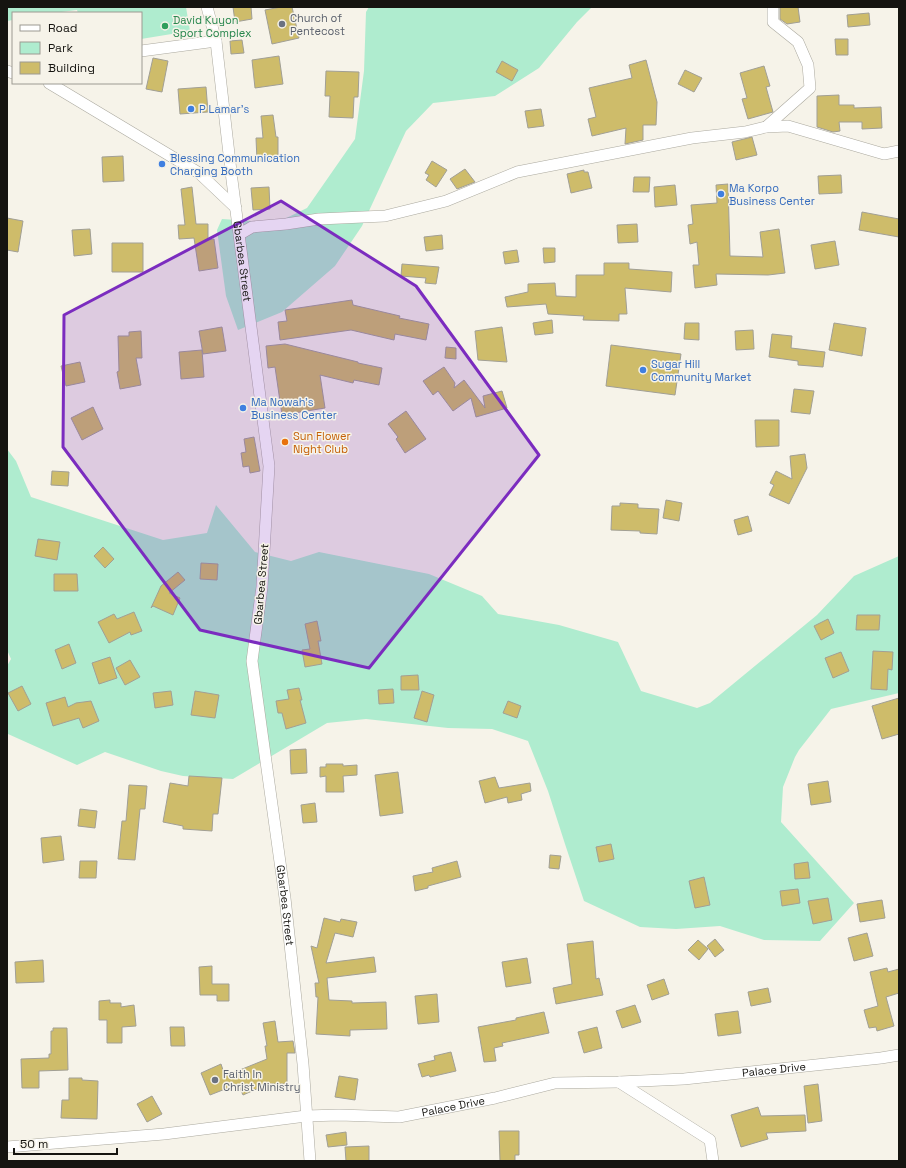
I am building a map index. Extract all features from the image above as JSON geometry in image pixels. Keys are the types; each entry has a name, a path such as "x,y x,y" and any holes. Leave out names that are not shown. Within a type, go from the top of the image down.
{"street":[{"name":"Gbarbea Street","path":"207,7 216,41 269,466 262,587 252,661 285,898 303,1064 310,1161"},
{"path":"766,127 810,88 808,65 798,42 773,22 773,7"},
{"path":"142,51 216,41"},
{"path":"51,84 198,173 236,208"},
{"path":"240,234 252,227 319,219 385,216 446,202 517,172 692,138 745,132 766,127 788,126 884,154 899,151"},
{"name":"Palace Drive","path":"7,1147 164,1134 306,1116 339,1115 399,1117 495,1098 555,1083 684,1079 899,1055"},
{"path":"619,1082 710,1140 713,1161"}],"highlighted area":[{"path":"281,201 416,286 539,455 369,668 200,630 63,447 64,315"}],"green space":[{"name":"David Kuyon Sport Complex","path":"7,7 186,7 190,31 142,39 142,12 78,12 77,10 62,12 12,12 12,20 7,21"},
{"path":"369,7 592,7 577,22 539,68 495,96 433,103 406,131 362,226 335,266 282,312 238,330 226,296 217,230 222,219 251,221 272,225 307,208 355,139 364,71 366,12"},
{"path":"7,449 16,461 31,497 163,540 207,533 216,505 255,552 291,561 319,552 429,574 482,596 498,614 559,625 618,642 641,691 697,708 710,703 817,615 854,576 899,556 899,693 831,709 799,750 783,787 781,822 854,903 820,941 764,940 720,926 676,929 640,927 584,901 548,791 528,741 492,729 448,728 366,719 327,723 233,779 183,776 161,771 105,752 77,765 8,734 7,666 11,659 7,650"}],"building":[{"path":"233,7 251,7 252,19 235,22"},
{"name":"Church of Pentecost","path":"281,7 292,7 299,38 272,44 265,10"},
{"path":"780,7 798,7 800,22 787,24 780,19"},
{"path":"869,13 870,25 848,27 847,15"},
{"path":"835,39 848,39 848,55 836,55"},
{"path":"242,40 244,53 231,54 230,41"},
{"path":"279,56 283,84 255,88 252,60"},
{"path":"153,58 168,61 162,92 146,89"},
{"path":"646,60 657,102 656,125 643,125 643,140 625,144 626,128 592,136 588,119 596,117 589,88 632,78 629,65"},
{"path":"502,61 518,70 512,81 496,72"},
{"path":"764,66 770,86 766,87 773,112 748,119 742,99 747,98 740,73"},
{"path":"685,70 702,78 694,92 678,84"},
{"path":"326,71 359,72 358,97 354,97 353,118 329,117 330,96 325,96"},
{"path":"206,87 208,112 180,114 178,89"},
{"path":"839,95 839,105 854,105 854,108 881,107 882,128 862,129 862,122 839,122 840,131 833,132 817,127 817,96"},
{"path":"541,109 544,126 528,128 525,111"},
{"path":"273,115 276,137 278,137 278,160 257,161 256,138 263,138 261,116"},
{"path":"752,137 757,155 736,160 732,142"},
{"path":"123,156 124,181 103,182 102,157"},
{"path":"432,161 447,170 436,187 426,180 429,175 425,173"},
{"path":"465,169 475,182 457,189 450,179"},
{"path":"584,170 584,172 588,172 592,188 571,193 567,174"},
{"path":"841,175 842,193 819,194 818,176"},
{"path":"634,177 650,177 649,192 633,192"},
{"path":"728,184 730,256 763,257 760,232 779,229 785,273 768,275 716,274 717,285 695,288 693,265 699,265 697,242 690,244 688,225 693,224 691,205 717,203 716,185"},
{"path":"675,185 677,205 655,207 654,187"},
{"path":"192,187 196,224 208,224 208,240 214,239 218,268 199,271 194,238 179,239 178,225 185,225 181,189"},
{"path":"269,187 270,209 253,210 251,188"},
{"path":"862,212 899,219 899,237 859,230"},
{"path":"7,218 23,221 18,252 7,250"},
{"path":"637,224 638,242 618,243 617,225"},
{"path":"90,229 92,254 74,256 72,230"},
{"path":"442,235 443,249 426,251 424,237"},
{"path":"835,241 839,265 815,269 811,245"},
{"path":"112,243 143,243 143,272 112,272"},
{"path":"543,248 555,248 555,262 544,263"},
{"path":"517,250 519,262 505,264 503,252"},
{"path":"604,263 629,263 629,269 672,272 671,292 625,288 627,314 619,314 619,321 583,320 584,316 548,314 546,304 507,307 505,297 528,292 528,284 555,283 556,296 576,297 576,275 604,275"},
{"path":"402,264 439,267 436,284 425,283 426,278 401,276"},
{"path":"352,300 353,305 400,316 399,318 429,324 426,340 395,334 394,340 351,330 280,340 278,322 287,321 285,310"},
{"path":"552,320 553,333 535,335 533,323"},
{"path":"685,323 699,323 699,340 684,339"},
{"path":"834,323 866,328 862,356 829,350"},
{"path":"222,327 226,351 203,354 199,331"},
{"path":"502,327 507,362 478,360 475,331"},
{"path":"753,330 754,349 736,350 735,331"},
{"path":"141,331 142,358 136,358 141,385 120,389 117,372 119,371 118,336 129,336 129,332"},
{"path":"772,334 792,336 791,348 825,352 823,367 798,365 798,361 769,357"},
{"path":"285,344 382,368 379,385 354,380 353,383 320,375 325,408 282,415 275,367 268,368 266,346"},
{"name":"Sugar Hill Community Market","path":"611,345 681,354 675,395 606,386"},
{"path":"446,347 456,348 456,359 445,358"},
{"path":"202,350 204,377 181,379 179,352"},
{"path":"80,362 85,382 66,386 61,366"},
{"path":"444,367 455,383 454,388 464,380 485,408 483,396 502,391 507,408 476,417 471,398 453,411 438,391 433,395 423,381"},
{"path":"794,389 814,391 810,414 791,412"},
{"path":"93,407 103,429 82,440 71,418"},
{"path":"406,411 426,439 405,453 396,439 398,437 388,424"},
{"path":"755,420 779,420 779,446 756,447"},
{"path":"254,437 260,471 250,473 249,466 243,467 241,453 246,452 244,439"},
{"path":"805,454 807,468 789,504 769,495 774,485 770,483 776,471 792,479 790,456"},
{"path":"52,471 69,472 68,486 51,485"},
{"path":"666,500 682,503 679,521 663,518"},
{"path":"620,503 638,504 638,508 659,509 657,534 640,533 640,531 611,530 612,506 620,506"},
{"path":"748,516 752,531 738,535 734,520"},
{"path":"38,539 60,542 57,560 35,556"},
{"path":"103,547 114,559 105,568 94,556"},
{"path":"201,563 218,564 217,580 200,579"},
{"path":"178,572 185,580 169,593 180,598 173,615 153,606 151,608 161,586"},
{"path":"54,574 77,574 78,591 54,591"},
{"path":"134,612 142,631 131,635 130,632 109,643 98,622 114,614 117,619"},
{"path":"857,615 880,615 879,630 856,630"},
{"path":"828,619 834,633 821,640 814,626"},
{"path":"317,621 321,641 318,641 322,664 305,667 302,650 310,649 305,624"},
{"path":"69,644 76,663 62,669 55,650"},
{"path":"873,651 893,652 892,670 888,669 887,690 871,689"},
{"path":"841,652 849,671 833,678 825,658"},
{"path":"110,657 117,678 99,684 92,663"},
{"path":"130,660 140,677 125,685 116,668"},
{"path":"418,675 419,690 401,690 401,676"},
{"path":"22,686 31,704 18,711 8,693"},
{"path":"299,688 302,700 300,700 306,723 286,729 282,713 278,713 276,701 289,699 287,690"},
{"path":"393,689 394,703 379,704 378,690"},
{"path":"171,691 173,705 155,708 153,693"},
{"path":"195,691 219,695 215,718 191,715"},
{"path":"422,691 434,695 427,722 414,718"},
{"path":"65,697 68,707 76,703 91,701 99,721 83,728 79,718 53,726 46,703"},
{"path":"899,698 899,734 882,739 872,706"},
{"path":"508,701 521,706 517,718 503,713"},
{"path":"306,749 307,773 291,774 290,750"},
{"path":"326,764 343,764 343,766 357,765 357,775 343,776 344,792 326,792 326,776 320,777 320,767 326,767"},
{"path":"398,772 403,813 380,816 375,775"},
{"path":"189,776 222,778 218,814 213,814 212,831 183,829 183,826 163,822 170,783 188,786"},
{"path":"495,777 499,788 530,783 531,791 521,794 522,800 508,803 507,797 485,803 479,781"},
{"path":"828,781 831,802 811,805 808,784"},
{"path":"129,785 147,786 145,809 140,809 135,860 118,859 122,821 126,821"},
{"path":"315,803 317,822 303,823 301,805"},
{"path":"80,809 97,811 95,828 78,826"},
{"path":"61,836 64,860 43,863 41,838"},
{"path":"611,844 614,859 599,862 596,847"},
{"path":"550,855 561,856 559,869 549,868"},
{"path":"80,861 97,861 96,878 79,878"},
{"path":"457,861 461,877 415,891 413,876 433,872 432,868"},
{"path":"808,862 810,878 795,879 794,864"},
{"path":"704,877 710,905 695,908 689,881"},
{"path":"798,889 800,903 782,906 780,891"},
{"path":"828,898 832,920 813,924 808,901"},
{"path":"882,900 885,918 860,922 857,904"},
{"path":"324,918 340,922 341,919 357,922 353,937 335,933 326,963 374,957 376,972 327,978 329,1000 352,1001 352,1003 386,1002 387,1029 350,1030 350,1036 316,1034 318,997 316,997 315,983 319,983 311,946 317,948"},
{"path":"867,933 873,956 854,961 848,938"},
{"path":"715,939 724,950 715,957 707,946"},
{"path":"698,940 708,949 699,960 688,950"},
{"path":"593,941 596,979 599,978 603,995 556,1004 553,988 572,984 567,944"},
{"path":"527,958 531,983 506,987 502,962"},
{"path":"43,960 44,982 16,983 15,962"},
{"path":"212,966 212,984 229,984 229,1001 217,1001 217,995 200,995 199,967"},
{"path":"887,968 888,972 899,969 899,993 886,997 894,1026 877,1031 876,1027 869,1028 864,1010 878,1006 870,972"},
{"path":"664,979 669,994 652,1000 647,985"},
{"path":"768,988 771,1002 751,1006 748,992"},
{"path":"437,994 439,1022 418,1024 415,996"},
{"path":"110,1000 110,1003 121,1003 121,1007 134,1005 136,1026 122,1027 122,1043 107,1043 107,1020 99,1020 99,1001"},
{"path":"635,1005 641,1022 622,1028 616,1011"},
{"path":"738,1011 741,1033 718,1036 715,1014"},
{"path":"544,1012 549,1033 502,1043 503,1046 494,1048 496,1061 484,1062 478,1027 516,1020 516,1018"},
{"path":"275,1021 278,1042 293,1041 295,1053 287,1053 287,1084 268,1084 243,1095 238,1084 210,1095 201,1073 221,1064 225,1076 267,1059 265,1046 267,1046 263,1023"},
{"path":"170,1027 184,1027 185,1046 171,1046"},
{"path":"597,1027 602,1048 584,1053 578,1032"},
{"path":"53,1028 67,1028 68,1070 39,1071 39,1088 22,1088 21,1059 49,1058 49,1054 51,1054 51,1031 53,1031"},
{"path":"451,1052 456,1071 430,1077 429,1075 422,1077 418,1064 435,1060 434,1056"},
{"path":"339,1076 358,1079 355,1100 335,1097"},
{"path":"69,1078 82,1078 82,1080 98,1081 97,1119 61,1118 62,1100 69,1100"},
{"path":"818,1084 822,1121 808,1123 804,1086"},
{"path":"152,1096 162,1114 147,1122 137,1104"},
{"path":"758,1107 761,1116 805,1115 806,1131 766,1133 768,1139 741,1147 731,1115"},
{"path":"499,1131 519,1131 519,1155 515,1155 515,1161 500,1161"},
{"path":"346,1132 347,1145 328,1147 326,1135"},
{"path":"369,1146 369,1161 346,1161 345,1147"}],"place":[{"name":"Church of Pentecost","path":"282,24"},
{"name":"David Kuyon Sport Complex","path":"165,26"},
{"name":"P Lamar's","path":"191,109"},
{"name":"Blessing Communication Charging Booth","path":"162,164"},
{"name":"Ma Korpo Business Center","path":"721,194"},
{"name":"Sugar Hill Community Market","path":"643,370"},
{"name":"Ma Nowah's Business Center","path":"243,408"},
{"name":"Sun Flower Night Club","path":"285,442"},
{"name":"Faith In Christ Ministry","path":"215,1080"}]}
